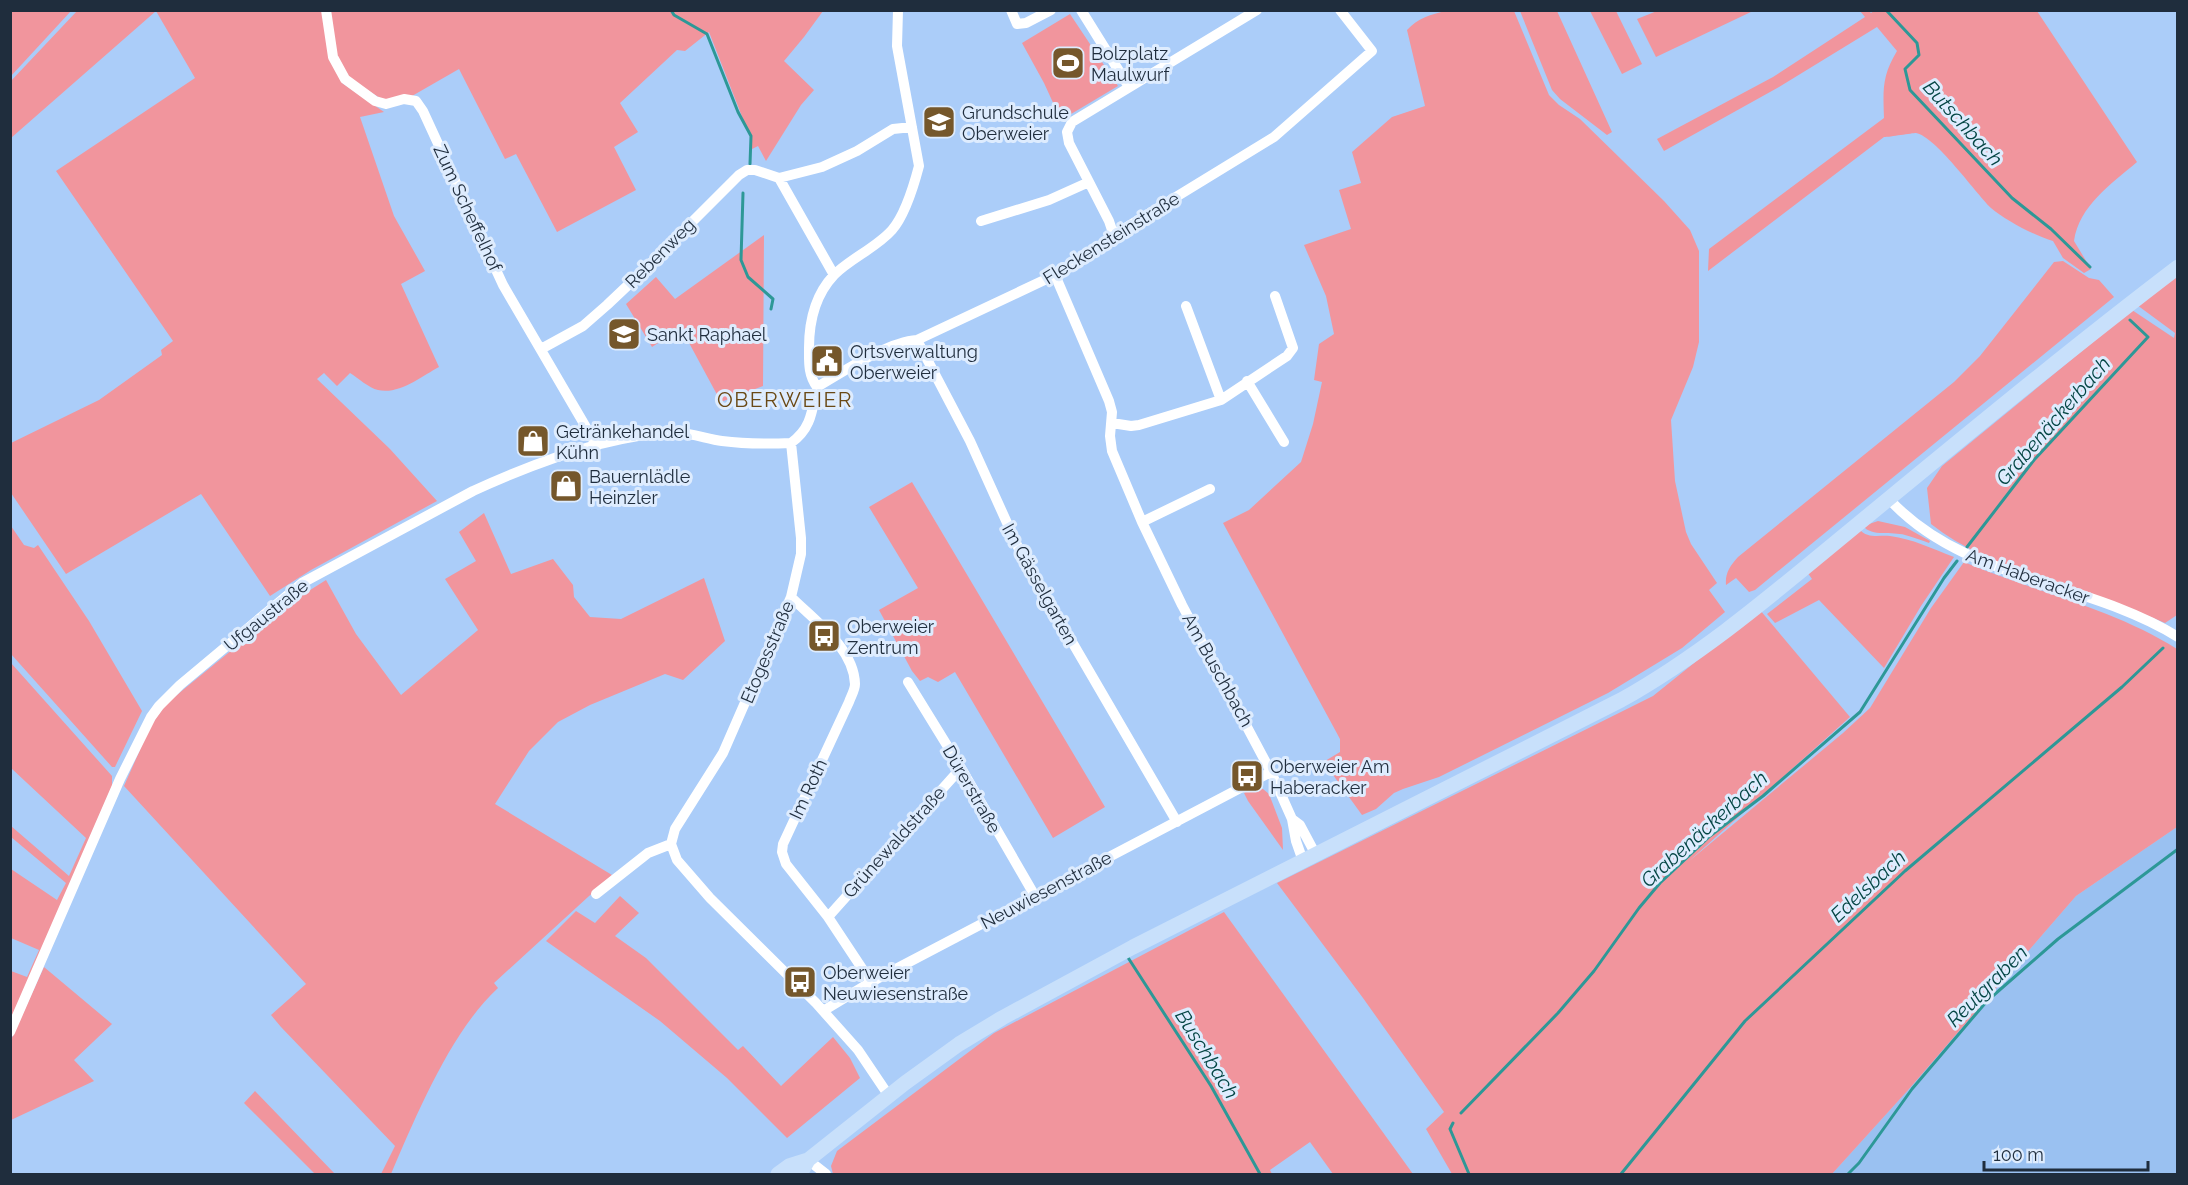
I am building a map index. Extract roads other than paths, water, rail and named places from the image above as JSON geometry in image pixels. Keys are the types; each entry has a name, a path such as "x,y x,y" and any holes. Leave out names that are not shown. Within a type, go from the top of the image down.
{"main road":[{"path":"800,1174 889,1096 959,1044 1002,1018 1133,946 1647,686 1697,653 1747,615 2036,377 2178,267"},
{"path":"778,1174 789,1166 810,1167"}],"street":[{"name":"Zum Scheffelhof","path":"326,10 333,57 345,79 375,101 386,104 404,99 416,101 423,111 503,285 597,446"},
{"path":"791,443 802,435 808,425 817,387 811,379 810,324 822,292 834,275 892,230 914,183 919,166 897,46 898,10"},
{"path":"1011,10 1017,24 1026,23 1052,10"},
{"path":"1081,10 1129,87"},
{"path":"1113,233 1069,143 1067,132 1072,122 1257,10"},
{"name":"Fleckensteinstraße","path":"817,387 849,368 904,341 916,340 1055,275 1109,242 1113,233 1122,230 1275,136 1372,51 1340,10"},
{"name":"Rebenweg","path":"541,349 583,326 644,270 739,175 747,170 755,170 779,178 822,167 857,151 893,129 912,127"},
{"path":"779,178 834,275"},
{"path":"981,221 1048,200 1089,182"},
{"name":"Am Buschbach","path":"1055,275 1109,401 1112,451 1182,605 1258,743 1292,819 1300,825 1309,858"},
{"path":"1112,423 1139,425 1221,400 1287,356 1293,348 1275,296"},
{"path":"1186,306 1221,400"},
{"name":"Im Gässelgarten","path":"916,340 970,441 1022,556 1177,822"},
{"path":"1247,381 1284,442"},
{"name":"Ufgaustraße","path":"10,1032 120,779 152,717 169,695 302,584 490,483 597,446 633,438 678,433 744,443 791,443"},
{"name":"Etogesstraße","path":"670,844 675,829 723,753 791,597 801,554 801,538 791,443"},
{"path":"1143,522 1210,489"},
{"name":"Am Haberacker","path":"1888,499 1916,526 1948,546 2018,575 2126,612 2178,637"},
{"name":"Im Roth","path":"791,597 840,646 853,673 855,686 783,844 782,852 786,864 828,917 871,982"},
{"name":"Dürerstraße","path":"908,682 1035,896"},
{"name":"Grünewaldstraße","path":"828,917 961,768"},
{"name":"Neuwiesenstraße","path":"823,1011 871,982 1271,772"},
{"path":"596,894 648,853 670,844 676,860 683,868 823,1011 858,1050 889,1096"},
{"path":"810,1167 826,1174"}],"waterway":[{"path":"671,10 674,15 707,34 738,112 751,136 750,164"},
{"name":"Butschbach","path":"1886,10 1917,43 1919,55 1905,69 1910,90 2012,198 2051,229 2090,267"},
{"path":"743,193 741,260 748,277 773,299 771,309"},
{"name":"Grabenäckerbach","path":"1967,547 2034,460 2148,337 2130,320"},
{"name":"Grabenäckerbach","path":"1461,1113 1558,1013 1594,971 1639,908 1660,883 1710,836 1763,796 1860,712 1957,561"},
{"name":"Edelsbach","path":"1621,1174 1745,1021 1905,871 2122,687 2163,648"},
{"name":"Reutgraben","path":"1848,1174 1859,1163 1912,1089 1987,1001 2058,939 2178,849"},
{"name":"Buschbach","path":"1127,956 1211,1086 1260,1174"},
{"name":"Grabenäckerbach","path":"1453,1123 1450,1129 1469,1174"}],"place":[{"name":"Bolzplatz Maulwurf","path":"1068,63"},
{"name":"Grundschule Oberweier","path":"939,122"},
{"name":"Sankt Raphael","path":"624,334"},
{"name":"Ortsverwaltung Oberweier","path":"827,361"},
{"name":"Getränkehandel Kühn","path":"533,441"},
{"name":"Bauernlädle Heinzler","path":"566,486"},
{"name":"Oberweier Zentrum","path":"824,636"},
{"name":"Oberweier Am Haberacker","path":"1247,776"},
{"name":"Oberweier Neuwiesenstraße","path":"800,982"}],"district":[{"name":"OBERWEIER","path":"785,399"}]}
